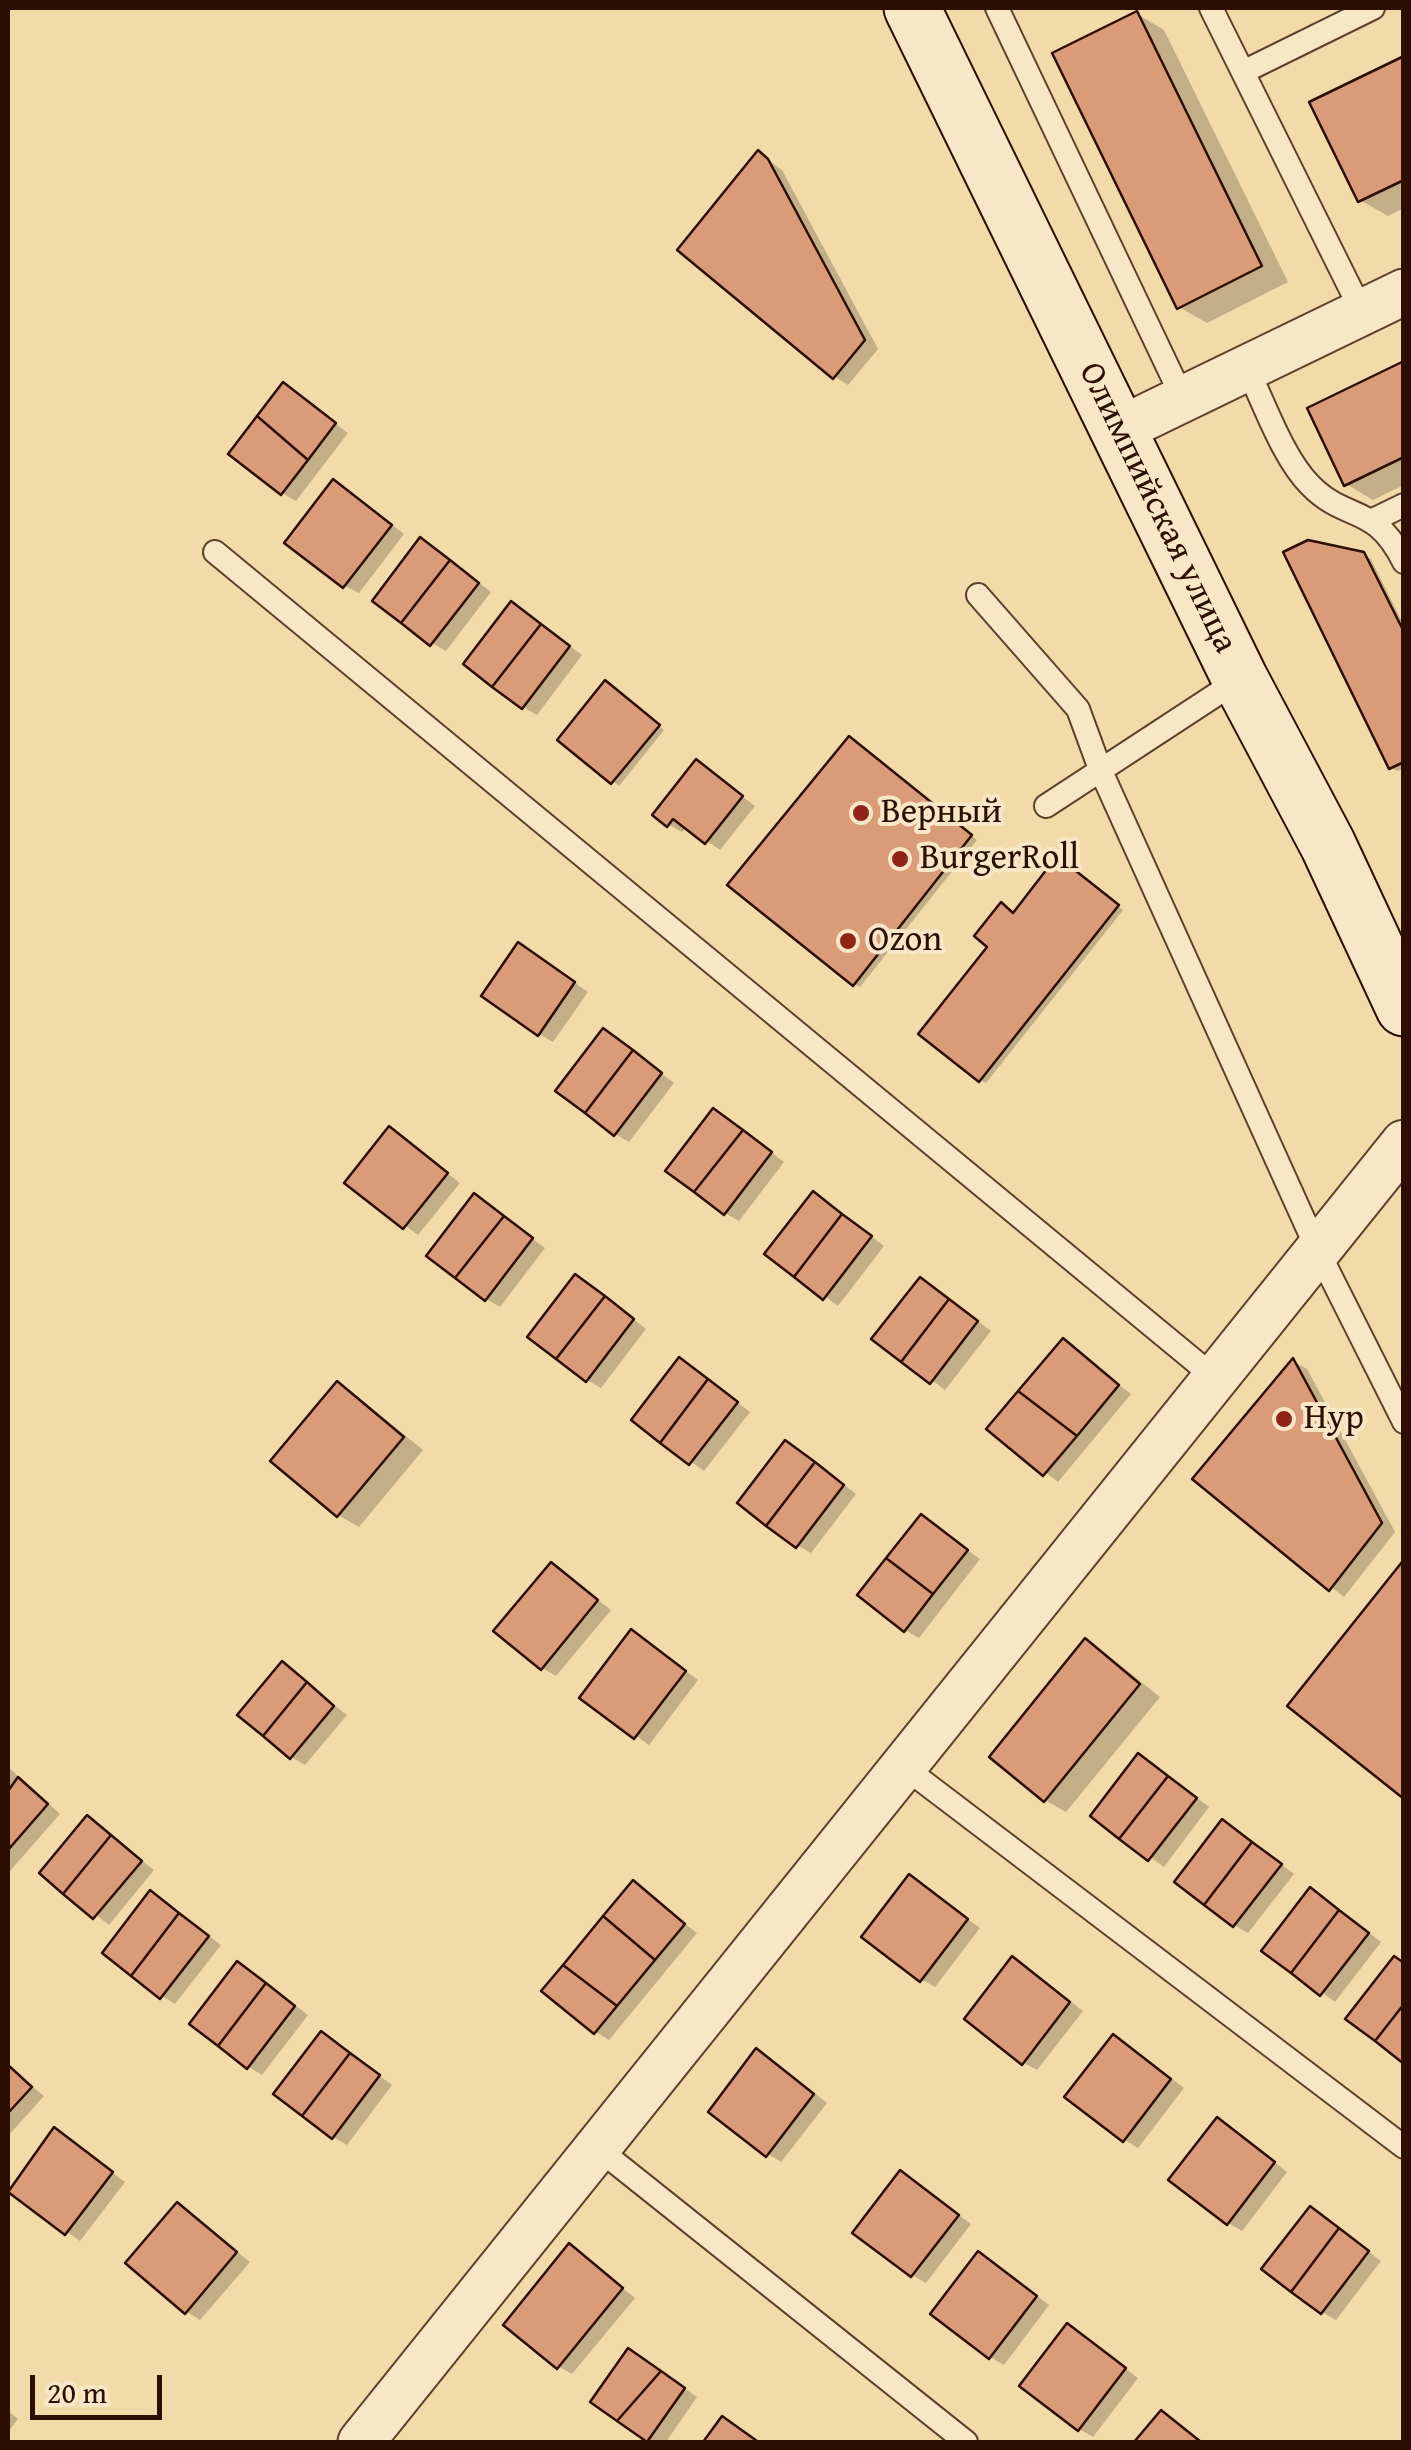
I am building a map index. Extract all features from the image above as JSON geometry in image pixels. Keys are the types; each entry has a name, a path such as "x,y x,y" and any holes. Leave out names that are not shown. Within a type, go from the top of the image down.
{"street":[{"name":"Олимпийская улица","path":"912,8 1240,679 1328,845 1404,1008"},
{"path":"1119,430 1404,292"},
{"path":"361,2442 1404,1143"}],"lane":[{"path":"997,8 1183,399"},
{"path":"1211,8 1362,312"},
{"path":"1243,72 1373,8"},
{"path":"1247,368 1306,482 1332,503 1373,520 1394,543 1404,562"},
{"path":"1373,520 1404,505"},
{"path":"215,552 1214,1377"},
{"path":"978,596 1078,709 1100,769 1317,1248 1404,1422"},
{"path":"1046,806 1240,679"},
{"path":"904,1766 1404,2147"},
{"path":"596,2147 966,2442"}],"building":[{"path":"1137,11 1262,266 1177,309 1052,53"},
{"path":"1404,56 1404,180 1358,202 1309,102"},
{"path":"758,150 768,159 865,340 833,379 677,250"},
{"path":"1404,361 1404,457 1344,486 1307,408"},
{"path":"283,382 336,423 308,460 257,416"},
{"path":"257,416 308,460 281,495 228,454"},
{"path":"333,479 392,525 343,588 284,543"},
{"path":"420,537 450,560 401,623 372,601"},
{"path":"1308,540 1364,552 1404,632 1404,762 1389,769 1283,552"},
{"path":"450,560 479,583 430,646 401,623"},
{"path":"511,601 541,624 492,687 463,664"},
{"path":"541,624 570,646 522,709 492,687"},
{"path":"605,680 660,725 611,784 557,740"},
{"path":"849,736 972,835 853,986 727,885"},
{"path":"696,759 743,796 705,844 673,819 667,827 652,815"},
{"path":"1057,856 1119,905 979,1082 918,1034 987,947 974,936 1001,902 1013,913"},
{"path":"518,942 575,982 538,1036 481,996"},
{"path":"603,1028 633,1050 585,1113 555,1091"},
{"path":"633,1050 662,1073 614,1136 585,1113"},
{"path":"713,1108 743,1130 694,1192 665,1171"},
{"path":"389,1126 448,1173 403,1229 344,1183"},
{"path":"743,1130 772,1152 724,1215 694,1192"},
{"path":"813,1191 842,1214 794,1277 764,1254"},
{"path":"474,1193 504,1216 455,1278 426,1256"},
{"path":"842,1214 872,1236 823,1300 794,1277"},
{"path":"504,1216 533,1238 485,1301 455,1278"},
{"path":"575,1274 605,1296 556,1359 527,1337"},
{"path":"920,1277 949,1299 901,1362 871,1339"},
{"path":"605,1296 634,1319 586,1382 556,1359"},
{"path":"949,1299 978,1321 930,1384 901,1362"},
{"path":"1063,1338 1119,1385 1077,1436 1018,1391"},
{"path":"679,1357 708,1379 660,1443 631,1420"},
{"name":"Нур","path":"1293,1358 1382,1523 1329,1591 1192,1479"},
{"path":"708,1379 738,1402 689,1465 660,1443"},
{"path":"337,1381 404,1437 337,1517 270,1461"},
{"path":"1018,1391 1077,1436 1043,1476 986,1429"},
{"path":"785,1440 815,1462 766,1526 737,1503"},
{"path":"815,1462 844,1485 796,1548 766,1526"},
{"path":"921,1514 968,1550 933,1594 886,1558"},
{"path":"886,1558 933,1594 904,1632 857,1595"},
{"path":"551,1562 598,1600 541,1670 493,1631"},
{"path":"1404,1564 1404,1799 1287,1706"},
{"path":"631,1629 686,1671 634,1739 579,1698"},
{"path":"1085,1638 1140,1684 1044,1802 989,1757"},
{"path":"282,1661 307,1682 263,1736 237,1715"},
{"path":"307,1682 334,1706 290,1759 263,1736"},
{"path":"1138,1753 1168,1776 1119,1839 1090,1816"},
{"path":"1168,1776 1197,1798 1148,1861 1119,1839"},
{"path":"18,1777 48,1804 8,1850 8,1791"},
{"path":"87,1815 111,1835 63,1894 39,1873"},
{"path":"1222,1819 1252,1842 1204,1905 1174,1882"},
{"path":"111,1835 142,1861 93,1919 63,1894"},
{"path":"1252,1842 1282,1864 1233,1927 1204,1905"},
{"path":"909,1874 968,1919 920,1982 861,1937"},
{"path":"633,1880 685,1924 655,1960 603,1916"},
{"path":"1310,1887 1339,1910 1291,1973 1261,1951"},
{"path":"150,1890 179,1913 131,1976 102,1953"},
{"path":"1339,1910 1369,1933 1320,1996 1291,1973"},
{"path":"179,1913 209,1936 160,1999 131,1976"},
{"path":"603,1916 655,1960 617,2006 563,1965"},
{"path":"1012,1956 1070,2002 1022,2065 964,2019"},
{"path":"1394,1956 1404,1963 1404,2004 1375,2041 1345,2019"},
{"path":"237,1961 266,1983 218,2046 189,2024"},
{"path":"563,1965 617,2006 594,2034 541,1991"},
{"path":"266,1983 295,2006 247,2069 218,2046"},
{"path":"1404,2004 1404,2064 1375,2041"},
{"path":"321,2031 350,2053 302,2116 273,2094"},
{"path":"1113,2034 1171,2079 1123,2142 1064,2097"},
{"path":"756,2048 814,2094 766,2157 708,2112"},
{"path":"350,2053 380,2075 332,2139 302,2116"},
{"path":"8,2065 32,2087 8,2113"},
{"path":"1217,2117 1275,2162 1227,2225 1168,2180"},
{"path":"54,2127 113,2172 65,2235 8,2192"},
{"path":"900,2170 959,2215 911,2277 852,2233"},
{"path":"177,2202 237,2252 185,2314 125,2263"},
{"path":"1310,2206 1339,2228 1291,2292 1261,2269"},
{"path":"1339,2228 1369,2251 1321,2314 1291,2292"},
{"path":"569,2243 623,2288 557,2369 503,2325"},
{"path":"978,2251 1037,2296 989,2359 930,2314"},
{"path":"1067,2323 1126,2368 1078,2431 1019,2386"},
{"path":"628,2348 661,2371 617,2421 590,2402"},
{"path":"661,2371 685,2388 647,2442 617,2421"},
{"path":"1161,2410 1201,2442 1134,2442"},
{"path":"722,2416 757,2441 703,2442"}],"place":[{"name":"Верный","path":"861,813"},
{"name":"BurgerRoll","path":"900,859"},
{"name":"Ozon","path":"848,941"},
{"name":"Нур","path":"1284,1419"}]}
